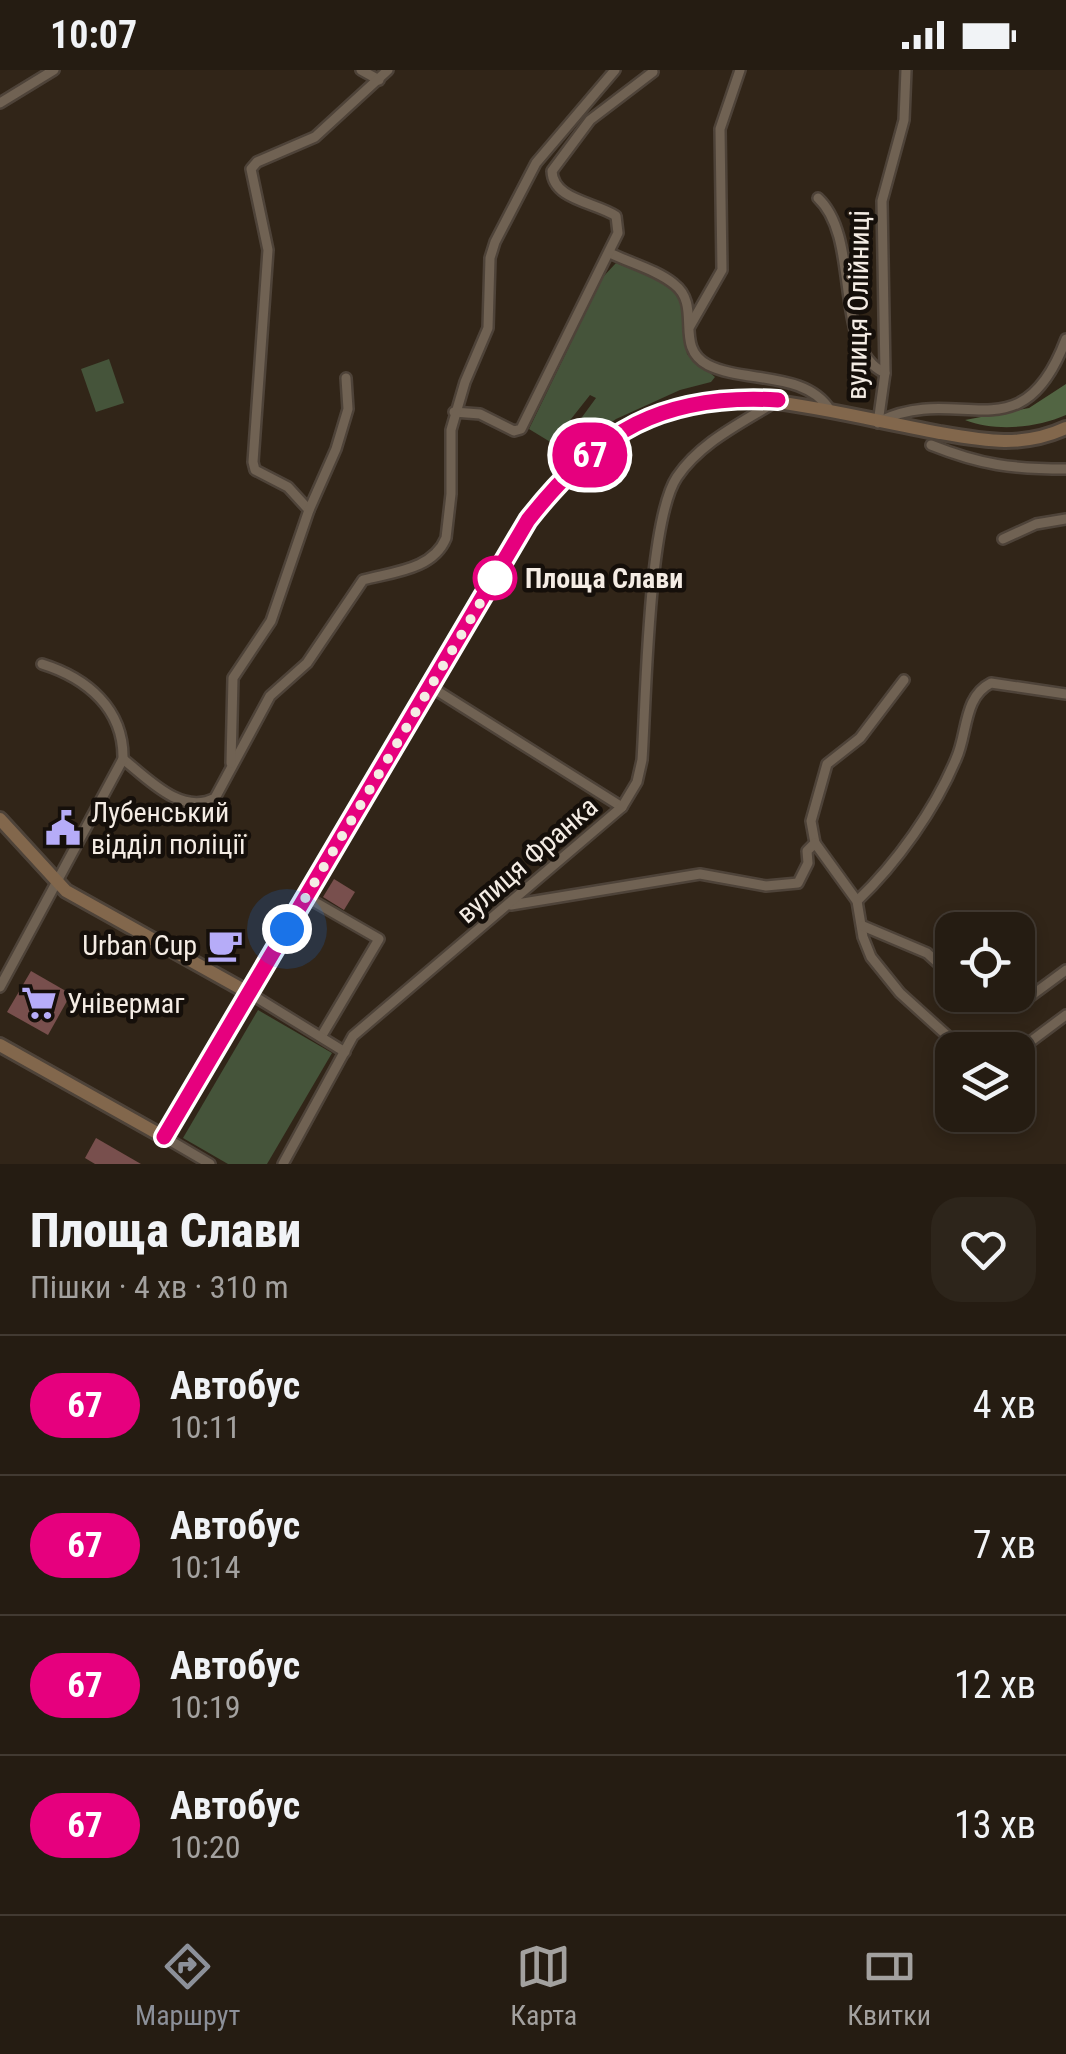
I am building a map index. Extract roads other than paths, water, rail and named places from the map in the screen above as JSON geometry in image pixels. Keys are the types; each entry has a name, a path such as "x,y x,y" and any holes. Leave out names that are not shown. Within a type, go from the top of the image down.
{"main road":[{"path":"0,1045 164,1137 528,520 587,458 644,418 683,404 737,397 778,400 878,423 993,442 1029,440 1066,428"},
{"path":"0,819 58,884 249,993"}],"street":[{"path":"0,104 54,70"},
{"path":"361,70 378,80"},
{"path":"309,510 288,487 255,470 253,462 268,250 251,168 256,162 315,137 388,70"},
{"path":"123,759 172,796 195,804 220,794 230,766 270,696 307,663 362,580 423,564 442,547 451,494 454,412 488,328 490,258 495,242 536,163 615,70"},
{"path":"690,326 722,270 720,129 740,70"},
{"name":"вулиця Олійниці","path":"878,423 884,373 882,201 904,120 906,70"},
{"path":"454,412 480,414 514,431 521,429 618,233 616,216 560,191 552,181 552,171 590,120 653,72"},
{"path":"818,198 830,215 849,276 856,333 866,358 884,373"},
{"path":"610,253 674,283 689,307 691,348 709,365 802,389 822,397 830,410"},
{"path":"878,423 911,409 966,412 1029,400 1047,379 1066,339"},
{"path":"230,766 233,678 271,621 309,510 336,450 348,409 346,378"},
{"name":"вулиця Франка","path":"283,1164 353,1036 622,807 637,782 642,760 654,584 665,508 674,482 714,439 778,400"},
{"path":"931,445 980,464 1024,470 1066,469"},
{"path":"1003,539 1036,524 1066,519"},
{"path":"0,987 123,759 123,740 102,698 75,675 42,664"},
{"path":"904,680 860,738 827,764 811,821 815,843 857,901 871,958 900,993 942,1032"},
{"path":"857,901 900,851 952,769 978,692 991,683 1066,694"},
{"path":"431,686 622,807"},
{"path":"509,906 700,874 766,886 798,883 808,863 807,851 815,843"},
{"path":"306,896 379,939 321,1038"},
{"path":"863,926 927,953 935,960"},
{"path":"1035,993 1066,970"},
{"path":"249,993 345,1052"},
{"path":"1035,1038 1066,1015"},
{"path":"164,1137 210,1164"}],"place":[{"name":"Площа Слави","path":"495,578"},
{"name":"Лубенський відділ поліції","path":"63,828"},
{"name":"Urban Cup","path":"225,945"},
{"name":"Універмаг","path":"39,1003"}]}
